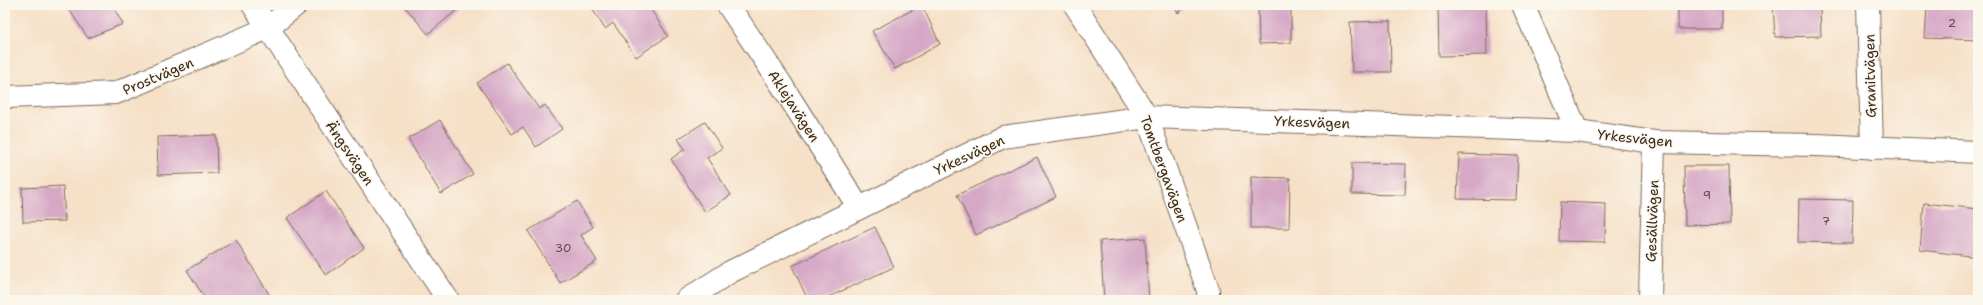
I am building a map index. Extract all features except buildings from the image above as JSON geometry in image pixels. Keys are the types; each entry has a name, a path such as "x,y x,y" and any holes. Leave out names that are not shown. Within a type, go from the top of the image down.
{"street":[{"name":"Ängsvägen","path":"253,5 448,300"},
{"name":"Prostvägen","path":"5,97 116,93 268,28 296,5"},
{"name":"Aklejavägen","path":"728,5 781,84 859,208"},
{"name":"Tomtbergavägen","path":"1075,5 1147,117 1208,290 1208,300"},
{"path":"1523,5 1577,131"},
{"name":"Granitvägen","path":"1868,5 1872,148"},
{"name":"Yrkesvägen","path":"686,300 730,272 1003,136 1147,117 1577,131 1654,142 1978,152"},
{"name":"Gesällvägen","path":"1650,300 1654,142"}]}
